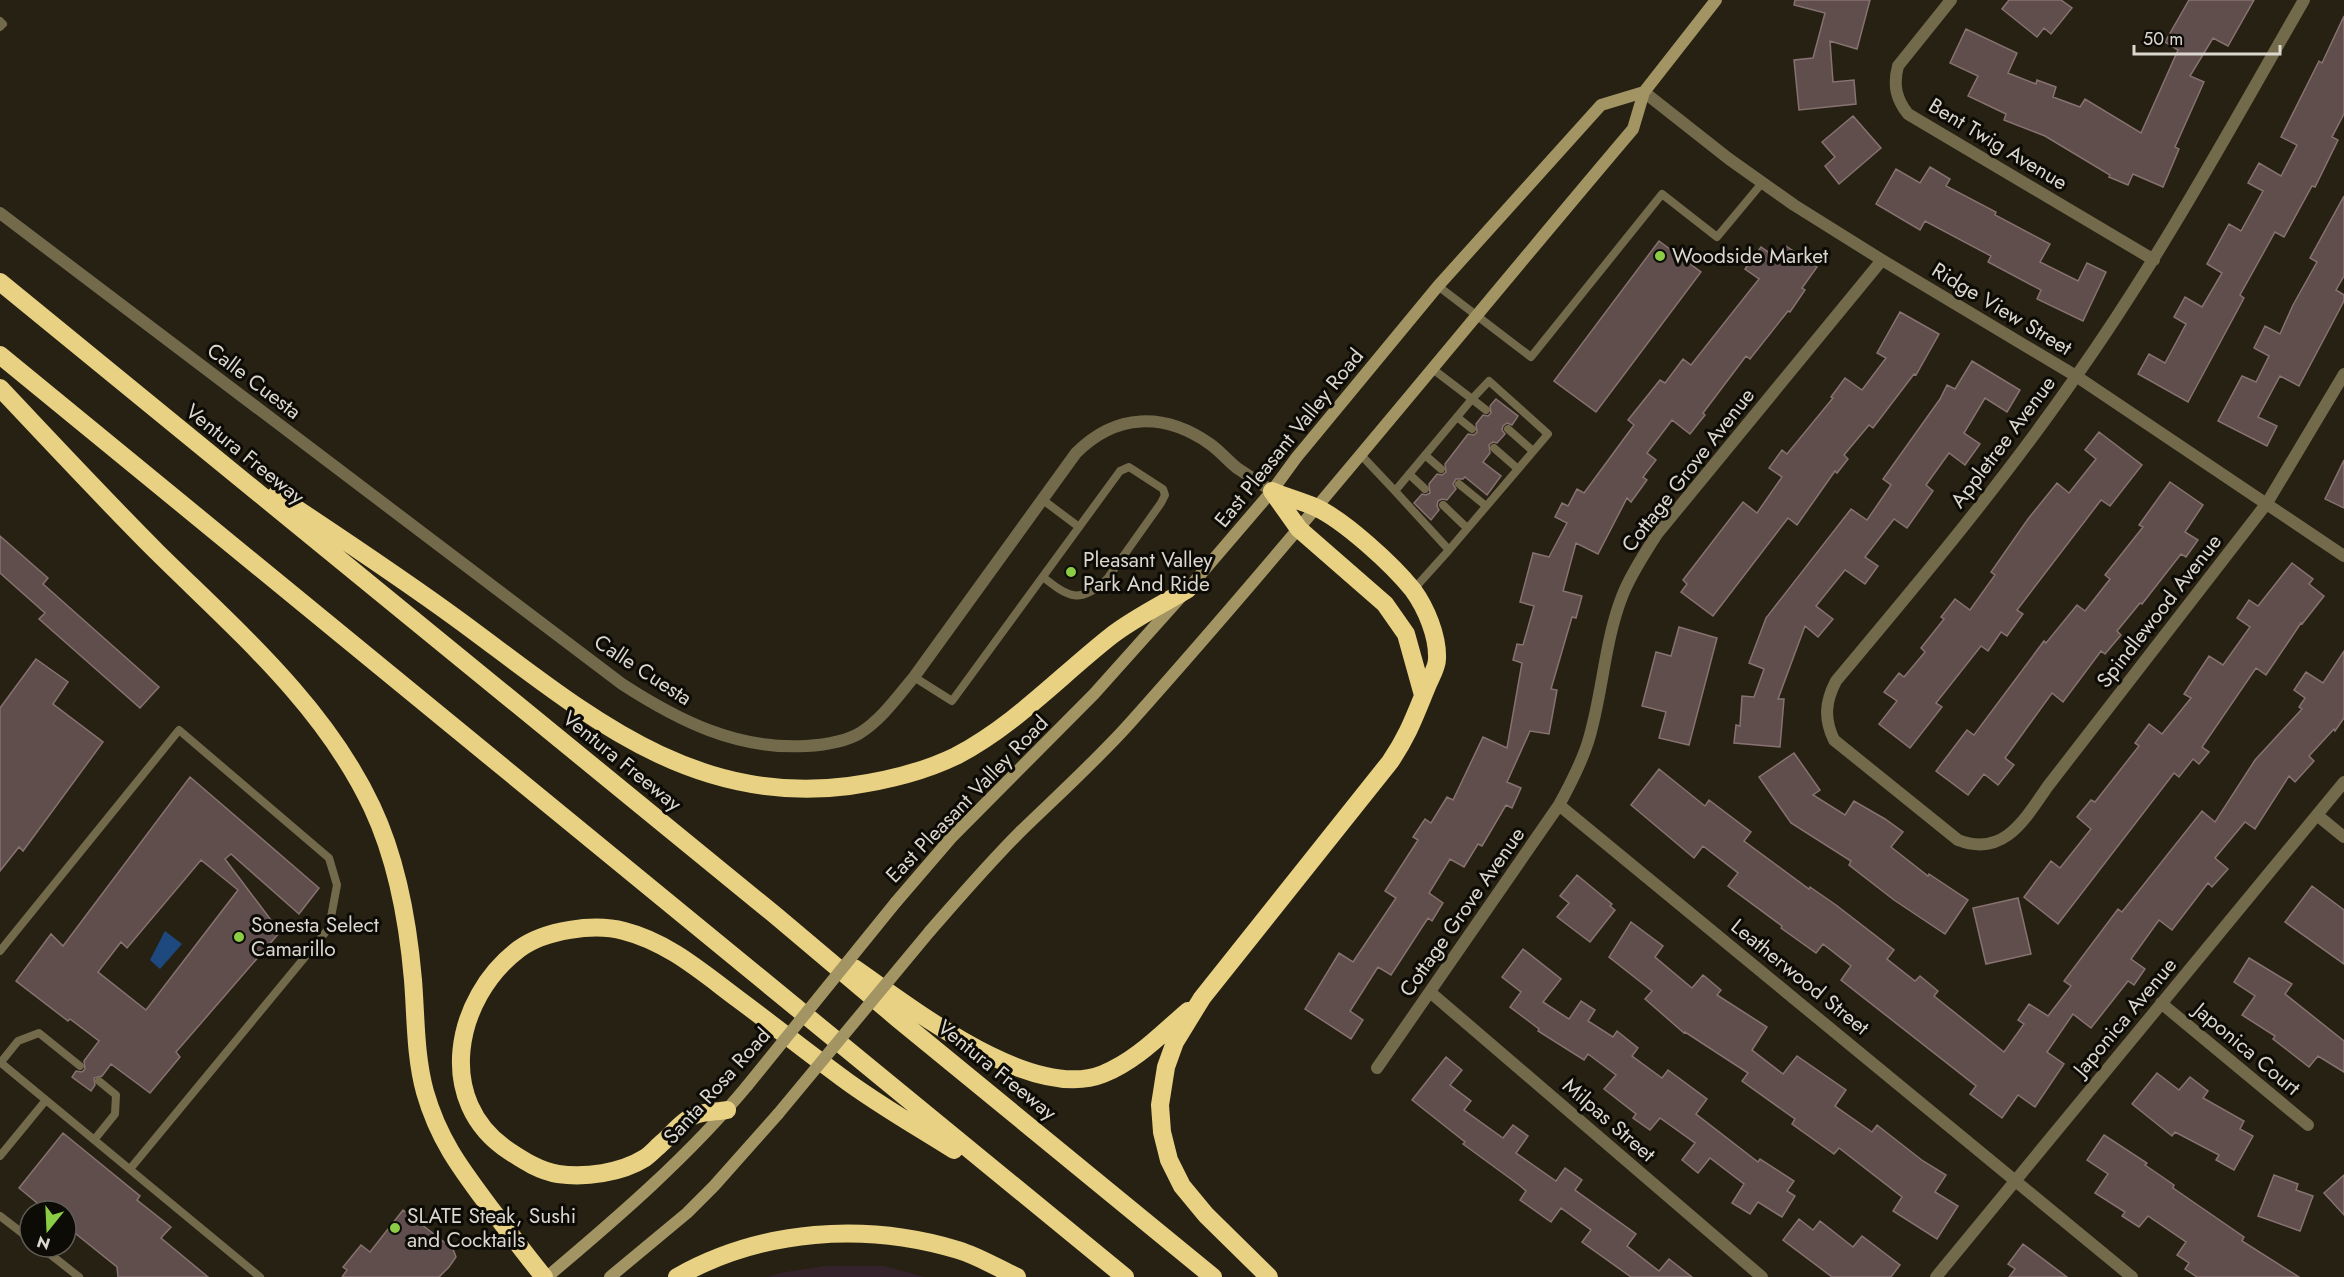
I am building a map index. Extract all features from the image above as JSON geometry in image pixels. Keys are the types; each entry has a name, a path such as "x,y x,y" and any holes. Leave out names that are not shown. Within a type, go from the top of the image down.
{"highway":[{"name":"Ventura Freeway","path":"0,282 775,915 1213,1277"},
{"path":"0,355 1125,1277"},
{"path":"0,388 133,528 292,688 324,726 353,770 373,809 399,886 410,953 415,1029 424,1090 435,1122 450,1153 546,1277"},
{"path":"193,440 394,573 623,737 671,761 715,776 754,785 793,789 833,788 911,773 954,757 997,732 1050,690 1113,634 1188,589"},
{"path":"1269,1277 1206,1215 1182,1186 1169,1160 1162,1132 1160,1105 1166,1067 1175,1042 1202,998 1390,762 1405,740 1437,660 1434,634 1413,591 1345,527 1317,508 1272,491"},
{"path":"1272,491 1299,529 1385,604 1406,634 1424,695"},
{"path":"775,915 958,1037 1014,1068 1041,1076 1083,1078 1101,1075 1117,1068 1135,1057 1202,998"},
{"path":"727,1110 692,1116 645,1158 625,1167 582,1176 556,1174 527,1163 494,1142 474,1116 463,1087 460,1056 465,1027 473,1004 497,969 521,948 546,937 574,929 600,928 622,930 643,937 666,947 845,1080 1028,1199"},
{"path":"677,1277 696,1266 748,1247 802,1235 863,1233 916,1240 960,1251 1017,1277"}],"main road":[{"path":"610,1277 687,1213 714,1186 778,1114 930,931 1018,834 1128,725 1299,529 1434,370 1475,315 1633,129 1644,92 1716,0"},
{"name":"East Pleasant Valley Road","path":"896,902 958,831 1094,694 1188,589 1272,491 1292,463 1438,286 1601,105 1644,92"},
{"name":"Santa Rosa Road","path":"546,1277 656,1181 727,1110 896,902"}],"street":[{"name":"Bent Twig Avenue","path":"1951,0 1898,66 1895,79 1900,104 1908,114 2154,260"},
{"name":"Appletree Avenue","path":"1980,846 1958,840 1916,804 1839,745 1828,728 1826,712 1828,696 1836,681 1939,559 2076,376 2154,260 2304,0"},
{"name":"Ridge View Street","path":"1644,92 1762,183 1882,260 2076,376 2344,556"},
{"name":"Calle Cuesta","path":"0,213 593,662 661,709 695,726 738,741 783,747 824,745 859,733 889,708 914,677 1076,453 1091,438 1113,427 1136,421 1160,421 1200,438 1237,468 1272,491"},
{"name":"Cottage Grove Avenue","path":"1377,1068 1559,805 1575,776 1588,743 1614,620 1623,593 1636,567 1658,534 1882,260"},
{"name":"Spindlewood Avenue","path":"1980,846 2001,840 2026,818 2048,786 2267,503 2344,374"},
{"name":"Japonica Avenue","path":"1936,1277 2344,782"},
{"name":"Leatherwood Street","path":"1559,805 2132,1277"},
{"path":"2317,815 2344,837"},
{"name":"Milpas Street","path":"1430,992 1762,1277"},
{"name":"Japonica Court","path":"2161,1003 2308,1125"}],"lane":[{"path":"0,21 3,24 0,27"},
{"path":"1438,286 1531,357 1662,194 1717,237 1762,183"},
{"path":"1434,370 1486,410"},
{"path":"1395,491 1489,381 1548,434 1413,591"},
{"path":"1457,417 1472,429"},
{"path":"1508,429 1533,451"},
{"path":"1494,448 1518,468"},
{"path":"1425,455 1441,469"},
{"path":"1362,456 1449,550"},
{"path":"914,677 952,701 1079,526 1123,468 1129,467 1135,470 1165,492 1161,503 1107,579 1095,589 1073,596 1067,595 1042,577"},
{"path":"1409,474 1425,489"},
{"path":"1459,484 1486,506"},
{"path":"1043,500 1079,526"},
{"path":"1443,505 1467,528"},
{"path":"0,951 179,730 329,858 337,885 329,928 130,1169"},
{"path":"80,1066 39,1033 18,1041 0,1062 260,1277"},
{"path":"94,1140 115,1114 116,1095 99,1081"},
{"path":"0,1156 46,1100"},
{"path":"0,1216 18,1230"},
{"path":"56,1259 79,1277"}],"shaded area":[{"path":"825,1266 884,1266 925,1277 768,1277"}],"water":[{"path":"165,931 182,944 160,969 150,960"}],"building":[{"path":"1795,0 1870,0 1857,49 1830,41 1833,82 1854,80 1856,104 1799,110 1794,60 1813,58 1825,13 1794,5"},
{"path":"2009,0 2061,0 2072,8 2051,34 2044,28 2037,37 2002,9"},
{"path":"2189,0 2254,0 2228,46 2213,38 2190,76 2204,82 2175,147 2179,149 2163,187 2133,174 2128,185 2109,177 2110,175 2045,136 2004,120 2006,114 1968,96 1978,76 1950,63 1966,29 2017,53 2008,73 2036,84 2037,80 2056,87 2053,97 2080,107 2085,99 2141,133 2178,50 2165,42"},
{"path":"2344,16 2344,114 2332,137 2338,140 2315,187 2312,186 2284,237 2275,232 2240,295 2244,298 2188,402 2138,374 2149,354 2165,363 2186,324 2174,317 2185,297 2202,307 2222,273 2207,264 2229,224 2241,231 2263,191 2248,183 2259,163 2281,176 2297,145 2281,137 2319,61 2322,63"},
{"path":"1853,116 1881,148 1839,184 1825,166 1835,157 1822,142"},
{"path":"1930,167 1950,179 1946,186 2050,244 2040,262 2078,281 2087,263 2106,272 2083,321 2037,299 2041,290 1988,262 1991,256 1925,221 1920,230 1876,204 1896,169 1920,183"},
{"path":"2344,196 2344,276 2336,290 2344,295 2344,301 2299,386 2280,376 2258,417 2277,426 2267,446 2218,421 2242,376 2256,382 2269,356 2254,348 2265,326 2280,334 2317,262 2310,258"},
{"path":"1659,241 1701,272 1596,412 1554,381"},
{"path":"1786,246 1817,267 1802,288 1805,290 1790,312 1788,311 1750,359 1746,356 1690,434 1672,420 1647,453 1656,460 1643,477 1647,480 1631,502 1627,498 1598,554 1576,543 1563,591 1582,596 1576,618 1572,617 1551,689 1557,690 1549,734 1530,731 1507,782 1521,788 1512,808 1506,805 1482,846 1478,844 1464,867 1450,859 1429,893 1443,903 1432,921 1428,918 1391,975 1378,967 1350,1011 1363,1020 1351,1039 1305,1009 1339,953 1353,962 1396,898 1385,891 1418,840 1413,837 1425,819 1431,823 1447,797 1453,800 1483,737 1507,748 1522,663 1513,660 1517,644 1523,645 1534,606 1520,602 1533,553 1549,557 1567,523 1555,517 1562,503 1568,506 1577,489 1584,493 1634,425 1628,420 1660,380 1665,383 1683,359 1691,365 1759,279 1745,269 1761,247 1777,258"},
{"path":"1900,312 1939,334 1916,375 1914,374 1873,428 1869,425 1844,455 1848,459 1837,473 1835,471 1797,525 1788,518 1713,616 1681,592 1687,584 1683,580 1743,502 1757,513 1782,477 1769,468 1782,450 1787,454 1833,398 1831,397 1845,378 1862,390 1886,358 1877,353"},
{"path":"1972,361 2020,390 2007,412 1985,398 1964,433 1980,444 1965,465 1949,453 1926,485 1933,491 1907,528 1894,519 1865,557 1878,566 1865,584 1845,570 1816,606 1833,619 1818,637 1805,626 1778,699 1784,699 1780,747 1734,743 1736,725 1740,726 1742,696 1754,697 1764,669 1749,663 1766,618 1851,509 1867,520 1891,485 1883,479 1940,399 1947,385 1955,389"},
{"path":"1496,399 1518,416 1512,425 1507,423 1503,426 1502,430 1505,434 1497,443 1493,442 1489,445 1490,453 1483,462 1501,476 1487,495 1465,477 1456,479 1453,484 1456,489 1447,500 1438,501 1439,510 1431,520 1414,503 1422,494 1430,493 1429,484 1437,474 1442,475 1446,472 1445,464 1468,434 1474,435 1477,432 1476,424 1483,415 1488,416 1491,413 1490,406"},
{"path":"2099,432 2142,465 2110,506 2101,500 2017,610 2023,614 2007,636 2001,632 1988,651 1981,646 1936,703 1942,707 1910,748 1879,724 1897,701 1884,692 1899,673 1904,677 1925,652 1921,648 1944,619 1941,617 1955,599 1970,610 1995,575 1991,572 2028,519 2057,483 2069,493 2096,459 2085,450"},
{"path":"2344,460 2344,508 2325,499"},
{"path":"2170,482 2203,505 2185,532 2198,540 2186,557 2181,554 2142,604 2140,603 2117,631 2121,635 2105,654 2101,651 2063,702 2052,693 2005,758 2014,765 1998,785 1984,774 1968,795 1936,771 1967,730 1974,735 2044,641 2046,643 2077,605 2085,611 2110,579 2105,575 2143,527 2139,525"},
{"path":"0,536 48,578 43,584 159,687 140,708 39,619 45,613 0,573"},
{"path":"2292,563 2313,579 2309,584 2324,596 2301,623 2266,675 2256,668 2202,747 2209,752 2199,764 2193,759 2179,777 2174,773 2058,924 2024,897 2051,861 2060,868 2091,829 2077,817 2091,800 2095,802 2139,746 2135,743 2149,724 2162,734 2191,698 2184,694 2209,656 2223,665 2250,627 2237,618 2249,600 2258,606"},
{"path":"1679,627 1717,638 1689,745 1659,738 1666,712 1642,706 1656,652 1671,656"},
{"path":"2344,651 2344,718 2335,731 2334,729 2309,756 2314,761 2295,782 2289,776 2255,829 2245,822 2215,858 2228,869 2212,887 2208,883 2172,930 2159,920 2131,959 2145,969 2134,985 2128,981 2091,1028 2073,1014 2047,1052 2064,1064 2035,1107 2018,1095 2002,1118 1970,1094 1976,1086 1841,980 1851,966 1823,944 1816,953 1781,928 1782,926 1728,886 1738,873 1703,846 1694,858 1631,805 1659,769 1705,806 1709,800 1751,832 1744,841 1809,889 1810,887 1836,905 1894,950 1887,959 1915,981 1920,976 1938,991 1934,996 2004,1052 2024,1024 2018,1020 2029,1004 2048,1016 2071,986 2064,981 2118,909 2122,912 2202,811 2215,822 2255,760 2302,709 2299,707 2305,698 2294,690 2306,672 2323,683"},
{"path":"36,659 68,682 53,704 103,742 23,851 19,847 0,871 0,708"},
{"path":"1794,753 1820,790 1813,795 1845,815 1854,801 1885,819 1903,832 1891,847 1928,876 1929,874 1968,900 1945,934 1894,900 1849,865 1851,861 1791,823 1759,777"},
{"name":"Sonesta Select Camarillo","path":"190,777 319,888 299,914 231,854 225,859 280,932 176,1052 180,1057 150,1093 111,1064 102,1076 94,1078 95,1085 91,1091 72,1077 76,1071 82,1072 85,1069 84,1061 99,1041 70,1019 68,1021 16,981 51,934 63,946","holes":["201,860 238,890 146,1010 98,972 121,942 127,948"]},
{"path":"1577,875 1612,904 1610,906 1615,910 1590,942 1557,917 1569,903 1560,896"},
{"path":"2312,886 2344,910 2344,964 2285,922"},
{"path":"2018,898 2031,954 1986,964 1973,908"},
{"path":"1631,922 1663,946 1655,957 1692,988 1703,975 1721,990 1717,995 1767,1027 1752,1050 1783,1074 1797,1056 1846,1090 1835,1106 1872,1132 1877,1125 1923,1161 1946,1175 1935,1192 1958,1206 1937,1239 1893,1211 1902,1197 1839,1148 1834,1154 1792,1124 1795,1119 1742,1081 1748,1073 1684,1033 1645,999 1652,991 1609,957"},
{"path":"1523,949 1561,979 1543,1002 1569,1019 1581,1001 1595,1010 1588,1021 1613,1037 1617,1031 1638,1048 1632,1056 1662,1078 1668,1070 1707,1099 1696,1114 1758,1162 1760,1159 1794,1181 1787,1191 1795,1196 1782,1217 1758,1202 1750,1214 1732,1203 1744,1184 1710,1158 1698,1173 1682,1160 1695,1143 1660,1118 1650,1130 1633,1118 1636,1114 1604,1089 1616,1075 1588,1054 1584,1060 1538,1031 1539,1029 1510,1007 1521,992 1502,977"},
{"path":"2249,958 2292,984 2285,994 2344,1041 2344,1072 2318,1056 2309,1067 2273,1039 2275,1036 2242,1015 2255,996 2234,982"},
{"path":"1446,1057 1462,1070 1450,1085 1471,1101 1464,1110 1503,1138 1513,1125 1528,1136 1516,1153 1556,1181 1565,1168 1582,1180 1575,1190 1636,1234 1627,1246 1659,1271 1669,1259 1692,1277 1631,1277 1582,1242 1591,1230 1561,1208 1551,1222 1520,1200 1526,1191 1463,1144 1465,1142 1412,1100"},
{"path":"2157,1073 2179,1090 2190,1077 2208,1091 2203,1098 2244,1121 2240,1129 2253,1136 2234,1170 2216,1160 2219,1155 2175,1132 2172,1136 2132,1104"},
{"path":"63,1133 140,1196 137,1200 171,1227 161,1238 208,1277 118,1277 117,1267 78,1236 78,1199 32,1199 19,1188"},
{"path":"2104,1135 2147,1163 2145,1165 2174,1185 2173,1188 2244,1237 2242,1241 2299,1277 2197,1277 2185,1269 2189,1263 2177,1255 2186,1242 2148,1216 2139,1227 2122,1216 2125,1212 2095,1193 2108,1174 2087,1160"},
{"path":"2274,1175 2298,1184 2296,1190 2313,1196 2300,1231 2258,1216"},
{"path":"2344,1175 2344,1215 2324,1193"},
{"path":"403,1210 453,1249 456,1257 449,1267 439,1277 342,1277 347,1270 343,1267 361,1245 370,1252"},
{"path":"1799,1219 1813,1230 1820,1221 1853,1247 1862,1236 1900,1265 1891,1277 1832,1277 1783,1240"},
{"path":"2023,1244 2067,1277 2009,1277 2015,1269 2008,1264"}],"place":[{"name":"Woodside Market","path":"1660,256"},
{"name":"Pleasant Valley Park And Ride","path":"1071,572"},
{"name":"Sonesta Select Camarillo","path":"239,937"},
{"name":"SLATE Steak, Sushi and Cocktails","path":"395,1228"}]}
